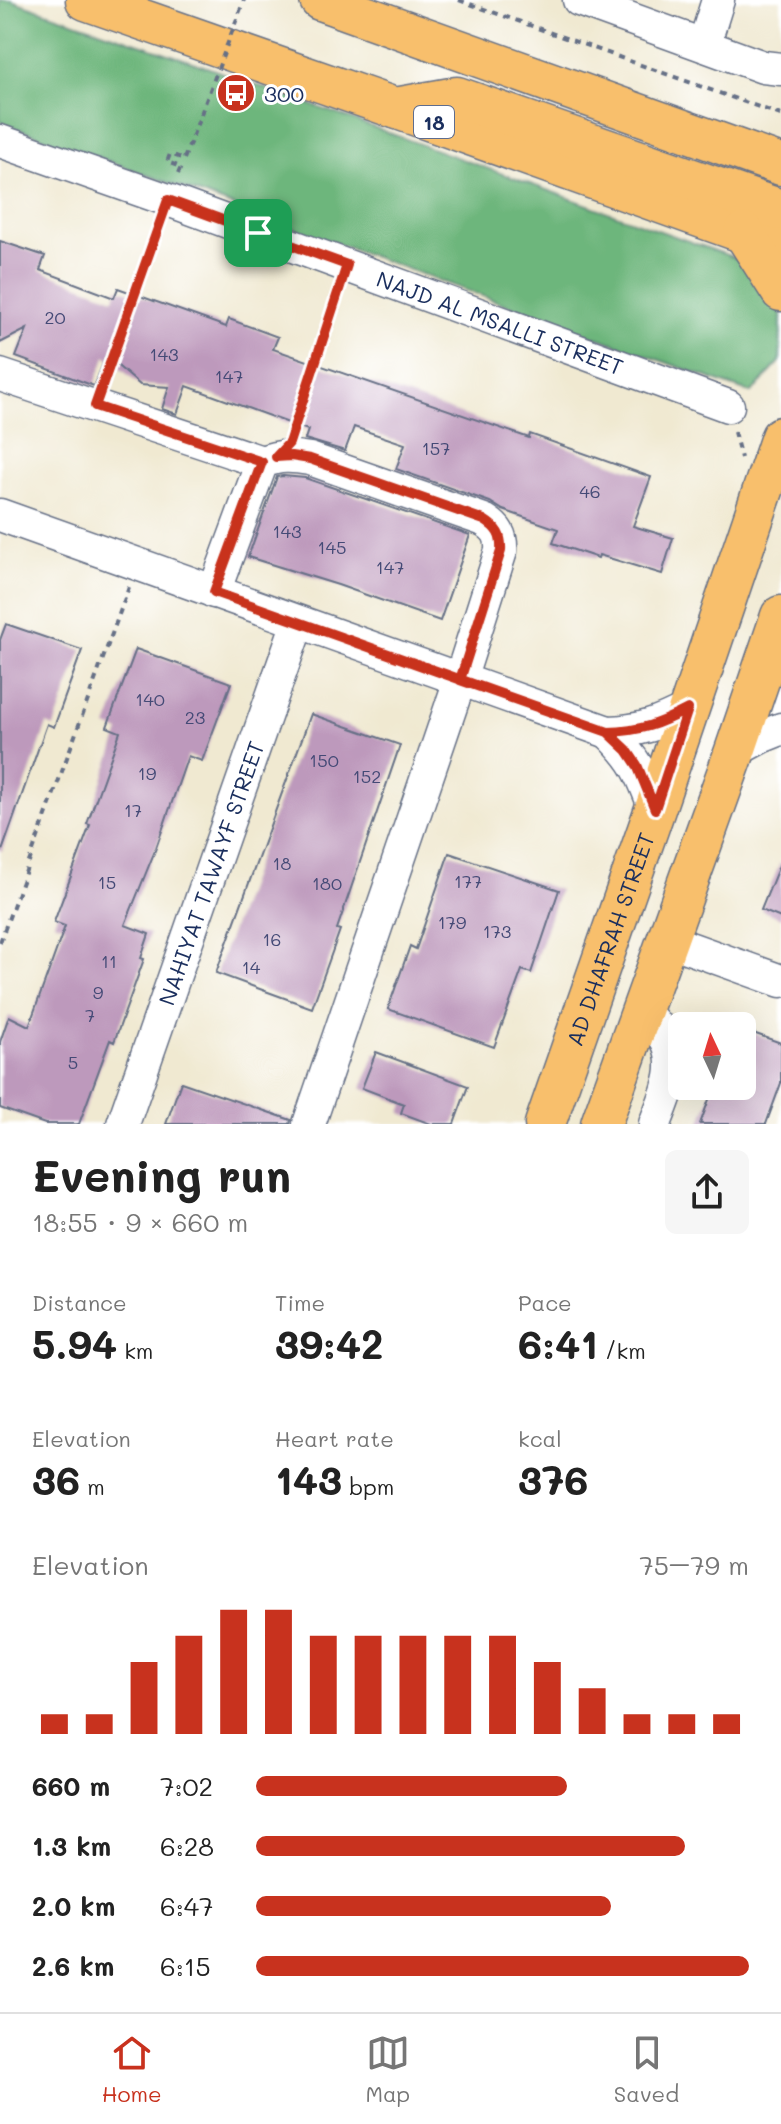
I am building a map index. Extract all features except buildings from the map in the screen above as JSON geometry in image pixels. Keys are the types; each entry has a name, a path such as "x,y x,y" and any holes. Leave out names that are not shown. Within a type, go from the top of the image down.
{"main road":[{"name":"18","path":"86,0 781,246"},
{"path":"320,0 777,160"},
{"path":"395,108 457,97 781,210"},
{"path":"744,233 781,291"},
{"name":"AD DHAFRAH STREET","path":"545,1124 781,437"},
{"path":"601,1124 781,616"}],"street":[{"path":"579,0 763,67 781,69"},
{"path":"704,45 718,0"},
{"name":"NAJD AL MSALLI STREET","path":"0,141 728,406"},
{"path":"0,375 269,459 291,456 310,459 484,520 498,531 502,540 460,680 309,1124"},
{"path":"214,592 269,459"},
{"path":"0,515 608,732 649,728 688,709"},
{"name":"NAHIYAT TAWAYF STREET","path":"123,1124 298,622"},
{"path":"764,665 781,711"},
{"path":"735,751 781,729"},
{"path":"608,732 637,765 655,809"},
{"path":"667,940 781,981"},
{"path":"642,1010 665,1037 672,1056 671,1080 655,1124"}],"path":[{"path":"95,406 181,167 167,162 170,154 184,159 244,0"},
{"path":"459,0 781,115"},
{"path":"269,459 289,443 347,265"},
{"path":"728,406 743,464 765,483"},
{"path":"0,942 138,564"}],"green space":[{"path":"0,0 11,0 198,64 741,260 778,302 781,315 780,362 751,393 0,122"}],"place":[{"name":"300","path":"236,93"}],"route":[{"path":"258,233 168,200 95,406 262,462 214,592 460,680 608,732 649,728 688,709 655,809 637,765 608,732 534,706 460,680 501,551 502,540 498,531 484,520 310,459 276,457 289,443 347,265 258,233"}]}
